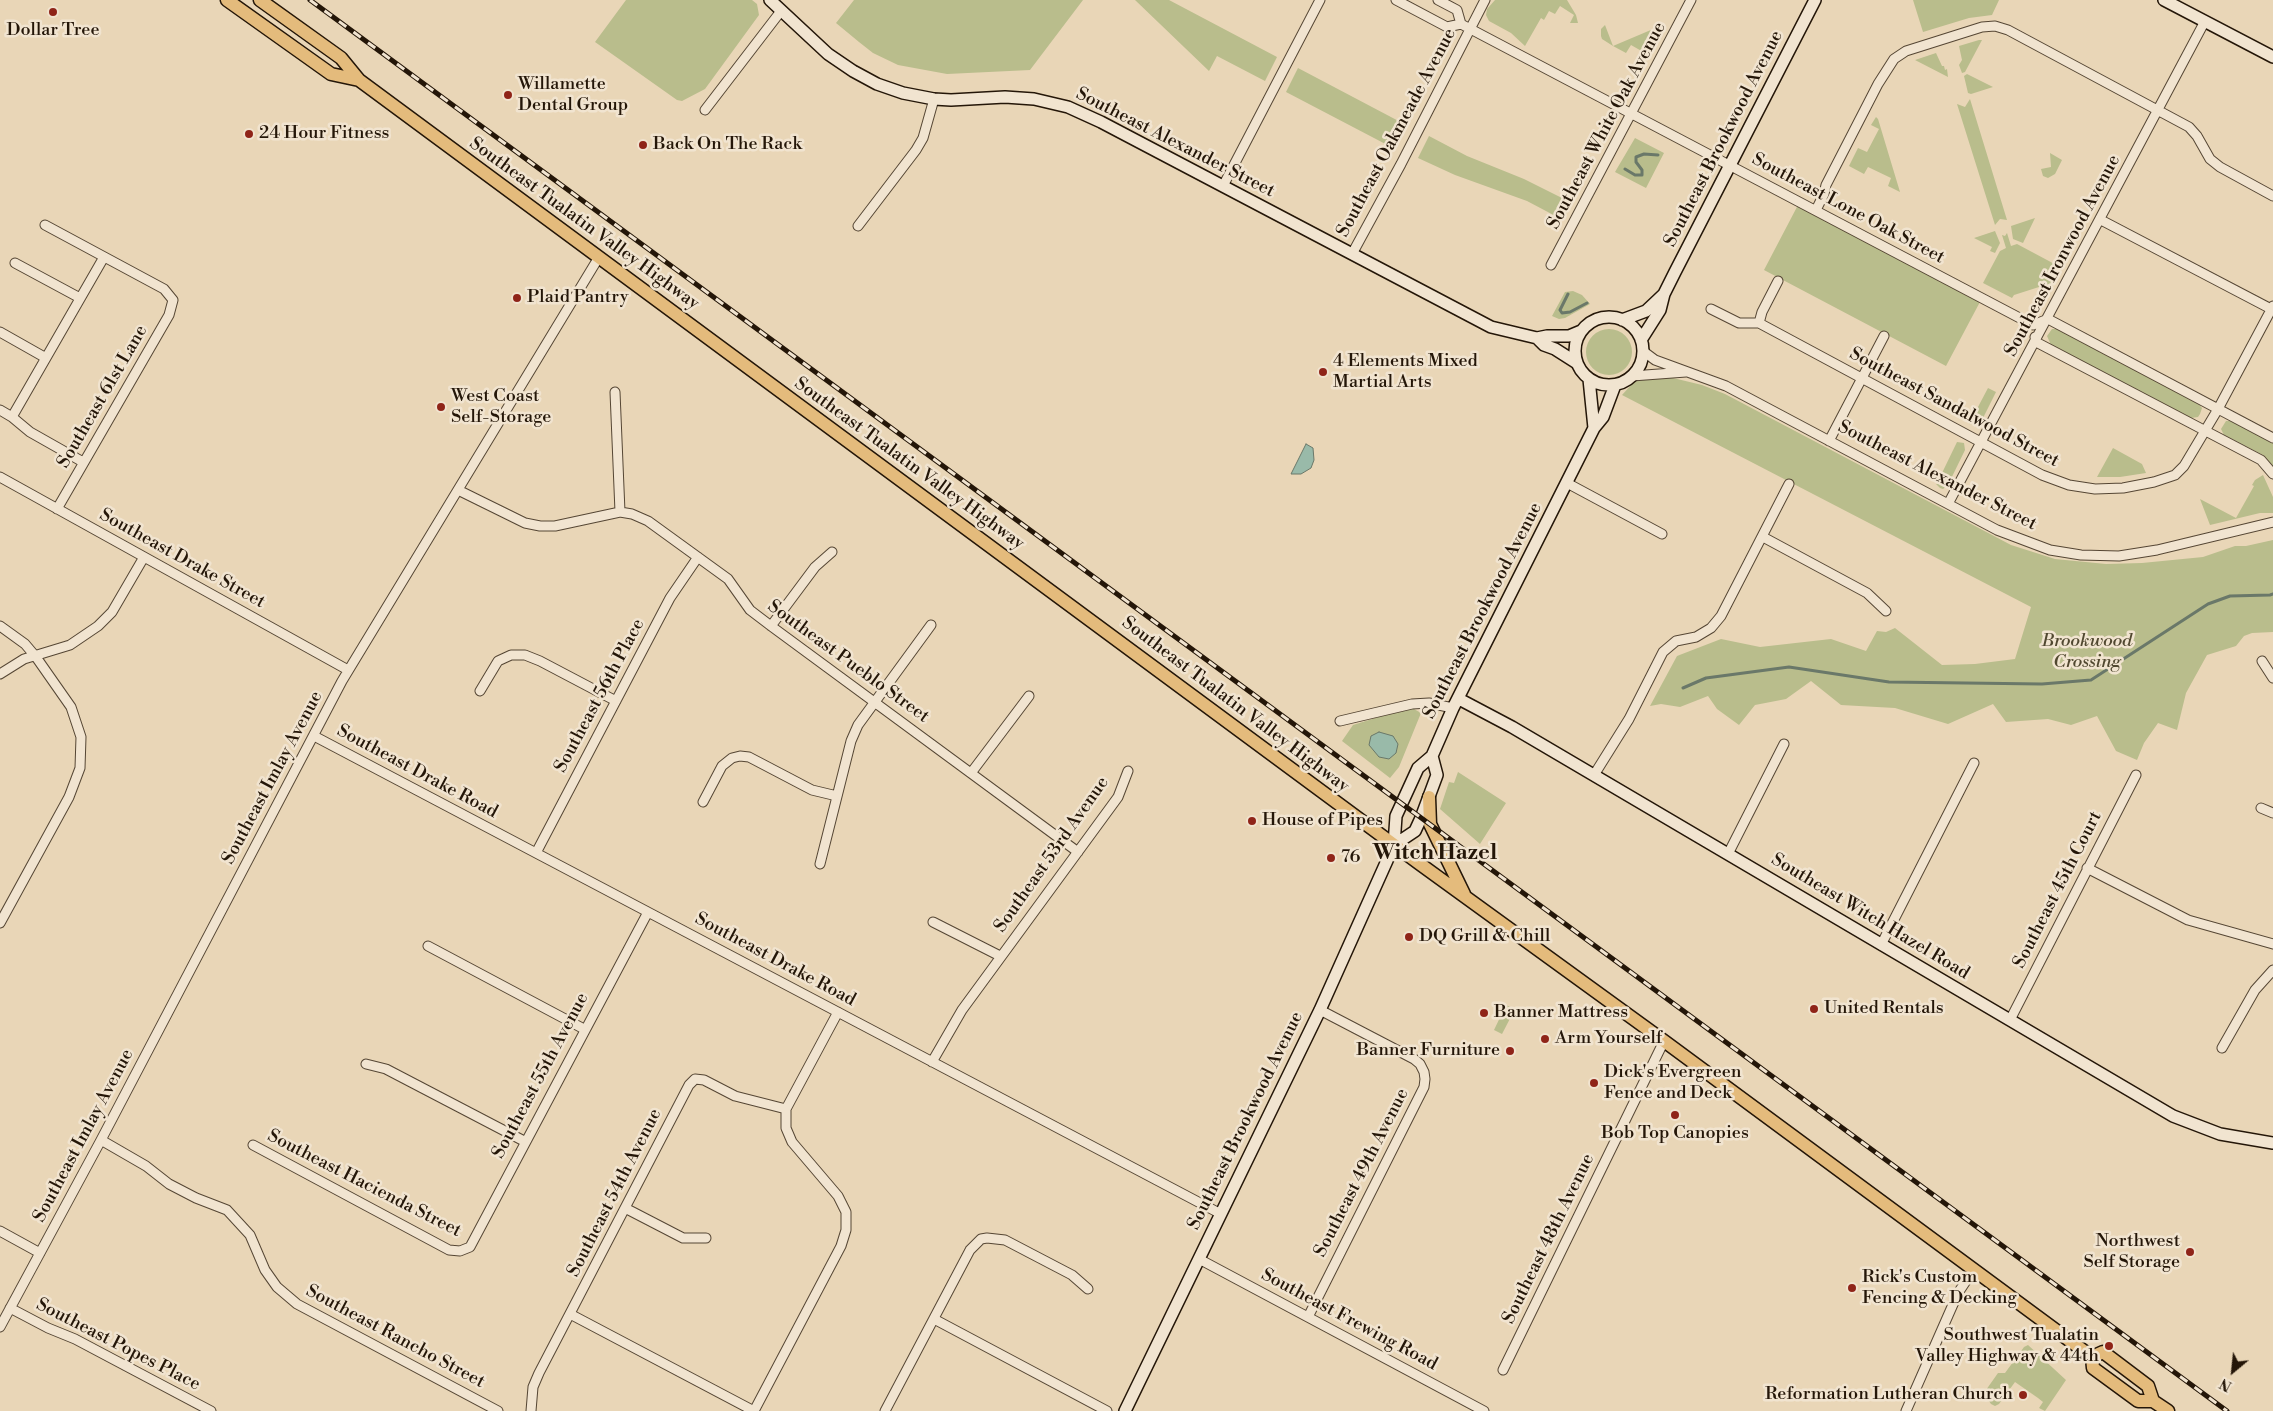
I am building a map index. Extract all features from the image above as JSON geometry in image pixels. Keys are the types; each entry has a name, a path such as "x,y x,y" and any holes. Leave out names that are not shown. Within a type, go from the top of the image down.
{"main road":[{"name":"Southeast Tualatin Valley Highway","path":"227,0 331,74 359,80"},
{"name":"Southeast Tualatin Valley Highway","path":"260,0 341,58 359,80 1394,845 1664,1040 2092,1357 2093,1368 2125,1392 2138,1401 2153,1401 2168,1411"},
{"path":"1430,796 1430,824 1465,896"},
{"name":"Southeast Tualatin Valley Highway","path":"2092,1357 2102,1352 2148,1386 2153,1401"}],"street":[{"name":"Southeast Alexander Street","path":"770,0 828,54 877,84 903,93 934,99 951,100 1005,96 1034,99 1068,107 1101,122 1491,326 1536,338 1577,363"},
{"path":"1223,186 1320,0"},
{"name":"Southeast Lone Oak Street","path":"1396,0 1447,27 1465,26 2033,325"},
{"name":"Southeast Lone Oak Street","path":"1438,0 1456,10 1465,26"},
{"name":"Southeast Oakmeade Avenue","path":"1352,254 1401,164 1465,26 1485,0"},
{"name":"Southeast White Oak Avenue","path":"1551,266 1691,0"},
{"name":"Southeast Brookwood Avenue","path":"1642,345 1660,310 1664,294 1815,0"},
{"path":"2164,0 2273,57"},
{"path":"705,110 781,11"},
{"name":"Southeast Ironwood Avenue","path":"1948,504 2206,22"},
{"path":"1816,210 1826,185 1890,64 1906,51 1982,27 1995,26 2008,30 2189,127 2198,136 2210,159 2220,167 2273,196"},
{"path":"858,226 916,150 923,138 934,99"},
{"path":"2101,220 2272,308"},
{"path":"12,417 104,257 45,225"},
{"name":"Southeast 61st Lane","path":"57,509 169,315 173,300 164,289 104,257"},
{"name":"Southeast Imlay Avenue","path":"0,1327 101,1140 348,670 599,257"},
{"path":"15,262 80,298"},
{"path":"1759,323 1762,312 1778,281"},
{"name":"Southeast Brookwood Avenue","path":"1622,320 1646,311 1664,294"},
{"name":"Southeast Sandalwood Street","path":"1711,309 1739,323 1759,323 2042,475 2068,485 2095,489 2123,488 2154,482 2175,475 2184,466 2218,409 2272,308"},
{"path":"1589,379 1599,383 1616,384 1632,376 1642,358 1642,345 1637,332 1622,320 1612,317 1598,318 1586,325 1581,331 1575,347 1577,363 1589,379 1594,428"},
{"path":"2273,438 2048,319 2033,325 2036,342 2262,460 2273,474"},
{"name":"Southeast Alexander Street","path":"1536,338 1569,336 1581,331"},
{"path":"0,332 46,358"},
{"path":"1829,441 1884,336"},
{"name":"Southeast Alexander Street","path":"1642,345 1655,360 1726,386 1948,504 2014,537 2050,550 2081,555 2119,556 2157,550 2273,522"},
{"name":"Southeast Alexander Street","path":"1632,376 1686,372"},
{"name":"Southeast Brookwood Avenue","path":"1125,1411 1320,1010 1394,845 1396,816 1418,768 1432,756 1456,704 1594,428 1603,416 1616,384"},
{"path":"615,392 620,512"},
{"path":"0,410 30,432 84,462"},
{"name":"Southeast Drake Street","path":"0,477 348,670"},
{"path":"1567,483 1662,534"},
{"path":"1594,774 1629,719 1663,652 1676,641 1696,637 1711,628 1731,600 1789,484"},
{"name":"Southeast Pueblo Street","path":"458,490 525,523 540,526 556,526 620,512 632,514 648,521 728,579 750,610 1078,852"},
{"path":"1763,537 1867,593 1886,611"},
{"path":"771,626 815,566 832,552"},
{"path":"0,674 14,664 70,645 98,626 112,612 144,557"},
{"name":"Southeast 56th Place","path":"536,853 670,598 698,557"},
{"path":"820,864 851,741 858,725 931,625"},
{"path":"0,626 25,644 36,657 71,707 81,737 80,768 69,797 0,923"},
{"path":"480,691 498,661 511,655 525,655 616,701"},
{"path":"2262,661 2273,678"},
{"path":"971,773 1029,696"},
{"name":"Southeast Witch Hazel Road","path":"1340,722 1412,704 1429,703 1456,704 1505,723 2174,1116 2214,1132 2273,1142"},
{"name":"Southeast Drake Road","path":"314,736 1221,1214"},
{"path":"1728,854 1784,744"},
{"path":"703,802 722,766 732,758 740,756 749,757 812,790 837,796"},
{"path":"1394,845 1415,830 1430,796 1437,776 1432,756"},
{"path":"1880,945 1974,763"},
{"name":"Southeast 53rd Avenue","path":"932,1062 962,1010 1118,797 1128,770"},
{"name":"Southeast 45th Court","path":"2010,1020 2136,775"},
{"path":"2261,808 2273,813"},
{"path":"2087,868 2188,920 2273,944"},
{"name":"Southeast 55th Avenue","path":"460,1251 470,1247 584,1029 648,912"},
{"name":"Southeast 53rd Avenue","path":"933,922 1000,956"},
{"path":"428,946 584,1029"},
{"path":"2222,1048 2255,990 2273,970"},
{"name":"Southeast 49th Avenue","path":"1308,1316 1424,1087 1425,1079 1420,1064 1414,1059 1320,1010"},
{"path":"570,1314 754,1411 841,1246 846,1230 846,1212 838,1196 792,1142 786,1128 786,1109 838,1012"},
{"name":"Southeast 48th Avenue","path":"1502,1370 1664,1040"},
{"path":"366,1064 386,1069 524,1142"},
{"name":"Southeast 54th Avenue","path":"531,1411 533,1387 689,1085 695,1079 704,1080 735,1096 786,1109"},
{"name":"Southeast Rancho Street","path":"101,1140 146,1166 169,1184 196,1198 227,1210 250,1235 265,1270 278,1288 297,1304 498,1411"},
{"name":"Southeast Hacienda Street","path":"252,1145 449,1250 460,1251"},
{"path":"625,1208 683,1238 706,1238"},
{"path":"0,1231 40,1253"},
{"path":"885,1411 970,1250 981,1239 1005,1240 1072,1275 1088,1289"},
{"name":"Southeast Frewing Road","path":"1199,1259 1481,1410"},
{"path":"1906,1411 1958,1293 1974,1269"},
{"name":"Southeast Popes Place","path":"10,1308 48,1328 75,1339 211,1411"},
{"path":"934,1319 1107,1411"}],"green space":[{"path":"626,0 752,0 757,4 759,15 705,89 682,101 677,100 595,42"},
{"path":"854,0 1083,0 1030,70 947,74 898,65 873,53 859,42 836,23"},
{"path":"1135,0 1169,0 1277,57 1265,81 1217,56 1209,71"},
{"path":"1495,0 1567,0 1576,15 1578,23 1570,23 1574,15 1560,6 1555,14 1549,11 1544,20 1541,18 1525,46 1511,33 1489,21 1486,15 1487,9"},
{"path":"1913,0 1999,0 1992,15 1969,18 1923,32"},
{"path":"1665,24 1645,63 1641,61 1645,53 1631,45 1626,53 1613,46"},
{"path":"1605,25 1613,46 1602,39 1601,29"},
{"path":"1982,40 1965,72 1962,73 1959,65 1962,60 1959,46"},
{"path":"1936,53 1942,66 1944,66 1945,70 1947,69 1948,77 1915,60"},
{"path":"1298,68 1408,126 1395,149 1286,92"},
{"path":"1967,74 1993,87 1971,94 1968,93 1964,76"},
{"path":"1970,99 2007,220 2000,219 1995,225 1957,104 1965,107"},
{"path":"1876,117 1900,192 1888,186 1891,178 1868,167 1864,174 1849,166 1858,148 1867,152 1879,129 1871,125"},
{"path":"1429,136 1467,156 1524,179 1572,203 1563,220 1527,201 1455,175 1418,158"},
{"path":"1635,138 1664,153 1646,188 1615,172"},
{"path":"2050,153 2062,160 2055,174 2048,178 2043,176 2041,169 2051,167"},
{"path":"1798,205 1981,300 1946,366 1764,270"},
{"path":"2035,218 2023,243 2013,239 2011,226"},
{"path":"1995,231 2000,243 1995,253 1990,251 1992,247 1974,238"},
{"path":"2007,233 2011,246 2017,244 2062,268 2049,292 2039,287 2014,295 2012,298 1983,283 2000,251 2006,248 2002,235 2005,236"},
{"path":"1573,291 1582,295 1590,304 1565,318 1559,319 1552,316 1565,292"},
{"path":"1604,329 1614,329 1628,339 1632,352 1628,365 1622,371 1614,375 1604,375 1590,365 1586,357 1586,347 1596,333"},
{"path":"2052,329 2057,329 2198,403 2202,408 2200,414 2198,417 2191,418 2051,345 2047,336"},
{"name":"Brookwood Crossing","path":"1669,377 1702,385 1725,394 2011,545 2055,559 2106,564 2142,563 2203,557 2235,546 2246,546 2273,540 2273,632 2252,633 2244,636 2236,646 2207,655 2186,693 2177,730 2158,723 2144,743 2137,760 2116,751 2097,716 2071,725 2048,719 2006,722 1993,704 1948,724 1895,708 1841,705 1811,681 1786,699 1755,705 1739,725 1717,709 1708,696 1680,707 1661,704 1650,706 1677,656 1721,639 1760,647 1831,639 1866,651 1877,631 1886,632 1895,628 1942,665 1975,664 2015,659 2031,607 1622,395 1632,384 1640,379"},
{"path":"1988,388 1996,392 1981,422 1978,425 1969,424"},
{"path":"2226,421 2232,421 2273,443 2273,466 2263,455 2224,435 2221,429"},
{"path":"1957,442 1964,443 1965,450 1948,485 1943,489 1940,488 1936,484 1940,484 1945,475 1942,473"},
{"path":"2113,448 2142,464 2146,473 2120,477 2097,477"},
{"path":"2263,475 2273,497 2273,513 2260,513 2210,525 2200,499 2236,518 2254,486 2252,485 2255,480"},
{"path":"1414,709 1421,713 1399,767 1390,778 1342,741 1353,725 1401,710"},
{"path":"1458,772 1506,803 1480,844 1440,809 1449,782 1454,783"},
{"path":"1506,1005 1515,1009 1502,1034 1494,1030"},
{"path":"2028,1345 2066,1380 2045,1411 2039,1408 2043,1402 2015,1382 1999,1404 1995,1406 1987,1398 1975,1397 1971,1394 1975,1391 1986,1390 1998,1373 2005,1373 2024,1347"}],"shaded area":[{"path":"1306,444 1313,448 1314,460 1311,468 1301,474 1291,474"},
{"path":"1379,732 1393,736 1398,744 1396,753 1389,759 1379,757 1369,745 1371,736"}],"waterway":[{"path":"1625,169 1635,175 1642,175 1642,170 1636,162 1636,157 1644,154 1658,155"},
{"path":"1568,294 1560,310 1562,313 1570,312 1587,303"},
{"path":"1683,688 1706,678 1789,667 1889,682 2042,684 2091,680 2208,604 2230,596 2273,594"}],"railway":[{"path":"310,0 2227,1411"}],"place":[{"name":"Dollar Tree","path":"53,12"},
{"name":"Willamette Dental Group","path":"508,95"},
{"name":"24 Hour Fitness","path":"249,134"},
{"name":"Back On The Rack","path":"643,145"},
{"name":"Plaid Pantry","path":"517,298"},
{"name":"4 Elements Mixed Martial Arts","path":"1323,372"},
{"name":"West Coast Self-Storage","path":"441,407"},
{"name":"House of Pipes","path":"1252,821"},
{"name":"76","path":"1331,858"},
{"name":"DQ Grill & Chill","path":"1409,937"},
{"name":"United Rentals","path":"1814,1009"},
{"name":"Banner Mattress","path":"1484,1013"},
{"name":"Arm Yourself","path":"1545,1039"},
{"name":"Banner Furniture","path":"1510,1051"},
{"name":"Dick's Evergreen Fence and Deck","path":"1594,1083"},
{"name":"Bob Top Canopies","path":"1675,1115"},
{"name":"Northwest Self Storage","path":"2190,1252"},
{"name":"Rick's Custom Fencing & Decking","path":"1852,1288"},
{"name":"Southwest Tualatin Valley Highway & 44th","path":"2109,1346"},
{"name":"Reformation Lutheran Church","path":"2023,1395"}],"district":[{"name":"Witch Hazel","path":"1435,854"}]}
